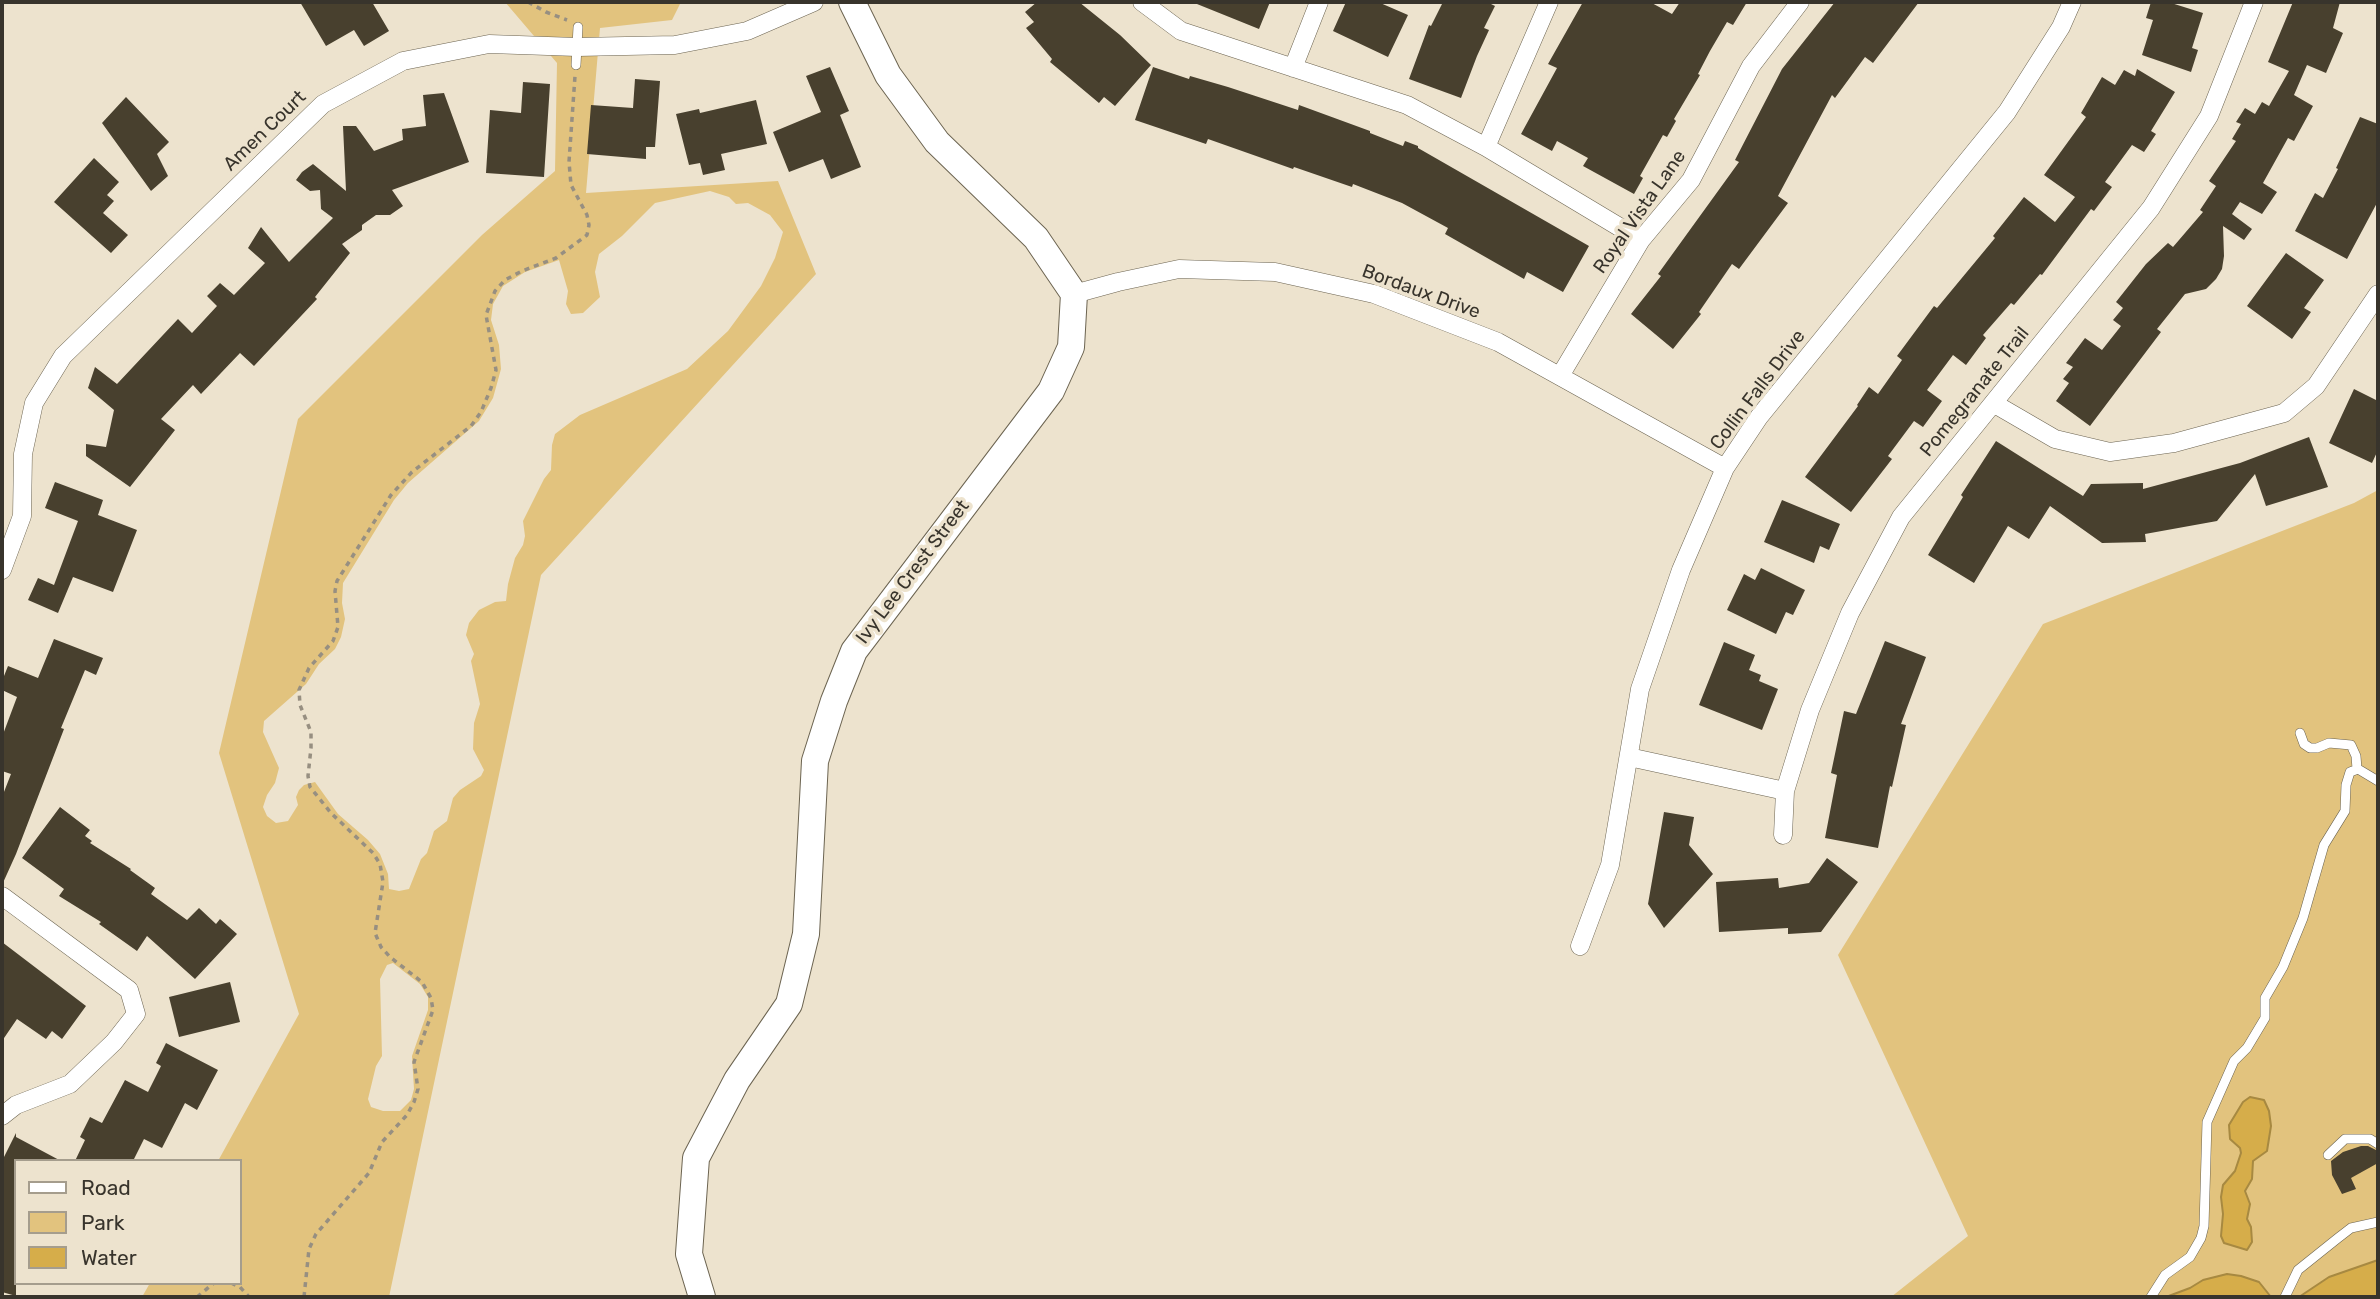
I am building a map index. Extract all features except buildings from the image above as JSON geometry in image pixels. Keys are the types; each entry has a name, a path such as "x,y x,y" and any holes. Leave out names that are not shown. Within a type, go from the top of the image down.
{"street":[{"name":"Amen Court","path":"2,570 22,516 23,454 34,403 63,356 323,104 403,61 489,44 577,47 675,44 747,32 814,2"},
{"path":"852,2 888,75 937,142 1036,238 1074,294"},
{"path":"1142,2 1181,31 1407,105 1486,146 1641,240"},
{"path":"1293,68 1319,2"},
{"path":"1486,146 1549,2"},
{"name":"Royal Vista Lane","path":"1560,376 1641,240 1691,180 1751,66 1800,2"},
{"name":"Collin Falls Drive","path":"1580,946 1610,865 1640,689 1681,570 1725,468 1759,417 2007,112 2062,27 2071,2"},
{"name":"Pomegranate Trail","path":"1783,835 1785,791 1810,710 1850,613 1901,517 2151,208 2209,116 2254,2"},
{"name":"Bordaux Drive","path":"1074,294 1179,269 1275,271 1374,294 1498,342 1725,468"},
{"name":"Ivy Lee Crest Street","path":"702,1297 690,1254 696,1158 737,1080 789,1004 806,934 815,761 834,701 854,651 1051,391 1071,347 1074,294"},
{"path":"1993,403 2055,439 2110,452 2174,443 2284,413 2316,386 2378,294"},
{"path":"1629,757 1785,791"},
{"path":"2,896 129,990 136,1014 114,1042 70,1084 16,1105 2,1116"}],"lane":[{"path":"576,65 578,27"},
{"path":"2300,733 2304,744 2310,748 2329,743 2351,745 2357,756 2357,769"},
{"path":"2357,769 2378,781"},
{"path":"2151,1297 2162,1277 2190,1257 2201,1238 2204,1226 2207,1122 2234,1061 2247,1048 2265,1018 2265,998 2281,972 2303,918 2324,845 2345,811 2347,778 2350,772 2357,769"},
{"path":"2328,1155 2345,1139 2370,1139 2378,1144"},
{"path":"2285,1297 2298,1270 2351,1228 2378,1222"}],"path":[{"path":"528,2 578,27"},
{"path":"303,1297 309,1249 316,1234 369,1173 382,1142 407,1115 414,1102 418,1089 414,1062 433,1010 431,998 422,982 390,957 381,947 375,933 383,882 380,864 373,853 331,813 310,787 308,776 311,732 300,705 299,690 309,668 336,634 337,581 391,495 412,472 471,426 481,412 496,370 485,315 495,291 505,280 556,258 587,235 589,225 571,185 569,162 576,65"},
{"path":"197,1297 212,1285"},
{"path":"236,1285 249,1297"}],"green space":[{"path":"505,2 681,2 672,20 600,28 586,193 778,181 816,274 541,575 389,1297 142,1297 149,1285 242,1285 242,1159 219,1159 299,1014 219,753 298,419 482,235 555,171 557,63","holes":["710,191 729,197 736,204 748,203 770,215 783,232 775,258 761,286 728,331 687,369 580,415 555,434 551,470 523,521 525,536 515,558 506,601 495,602 479,610 469,623 466,635 474,654 471,661 480,704 474,723 473,749 484,770 481,776 453,798 447,821 434,831 427,853 421,859 409,889 389,889 388,874 380,854 338,814 315,782 304,785 299,790 296,797 298,805 288,821 276,823 267,816 263,807 279,768 263,732 264,721 306,684 319,664 335,649 345,619 342,603 343,583 394,500 408,483 479,421 493,398 501,369 499,345 491,320 493,304 503,286 525,272 559,260 568,291 566,304 571,314 583,313 600,297 595,272 599,254 622,236 655,203","393,963 420,984 428,997 428,1010 412,1056 414,1089 411,1100 400,1111 383,1111 371,1107 368,1099 376,1066 382,1056 380,979 387,965"]},
{"path":"2378,490 2378,1297 1891,1297 1968,1236 1838,955 2043,624 2354,503"}],"water":[{"path":"2250,1097 2264,1100 2271,1126 2267,1151 2253,1161 2252,1179 2245,1191 2250,1204 2247,1219 2251,1227 2252,1242 2247,1250 2224,1243 2221,1236 2221,1197 2223,1185 2235,1171 2241,1153 2240,1148 2230,1139 2229,1125 2243,1102"},
{"path":"2378,1260 2378,1297 2299,1297 2329,1277"},
{"path":"2227,1274 2259,1282 2271,1297 2166,1297 2203,1280"}]}
